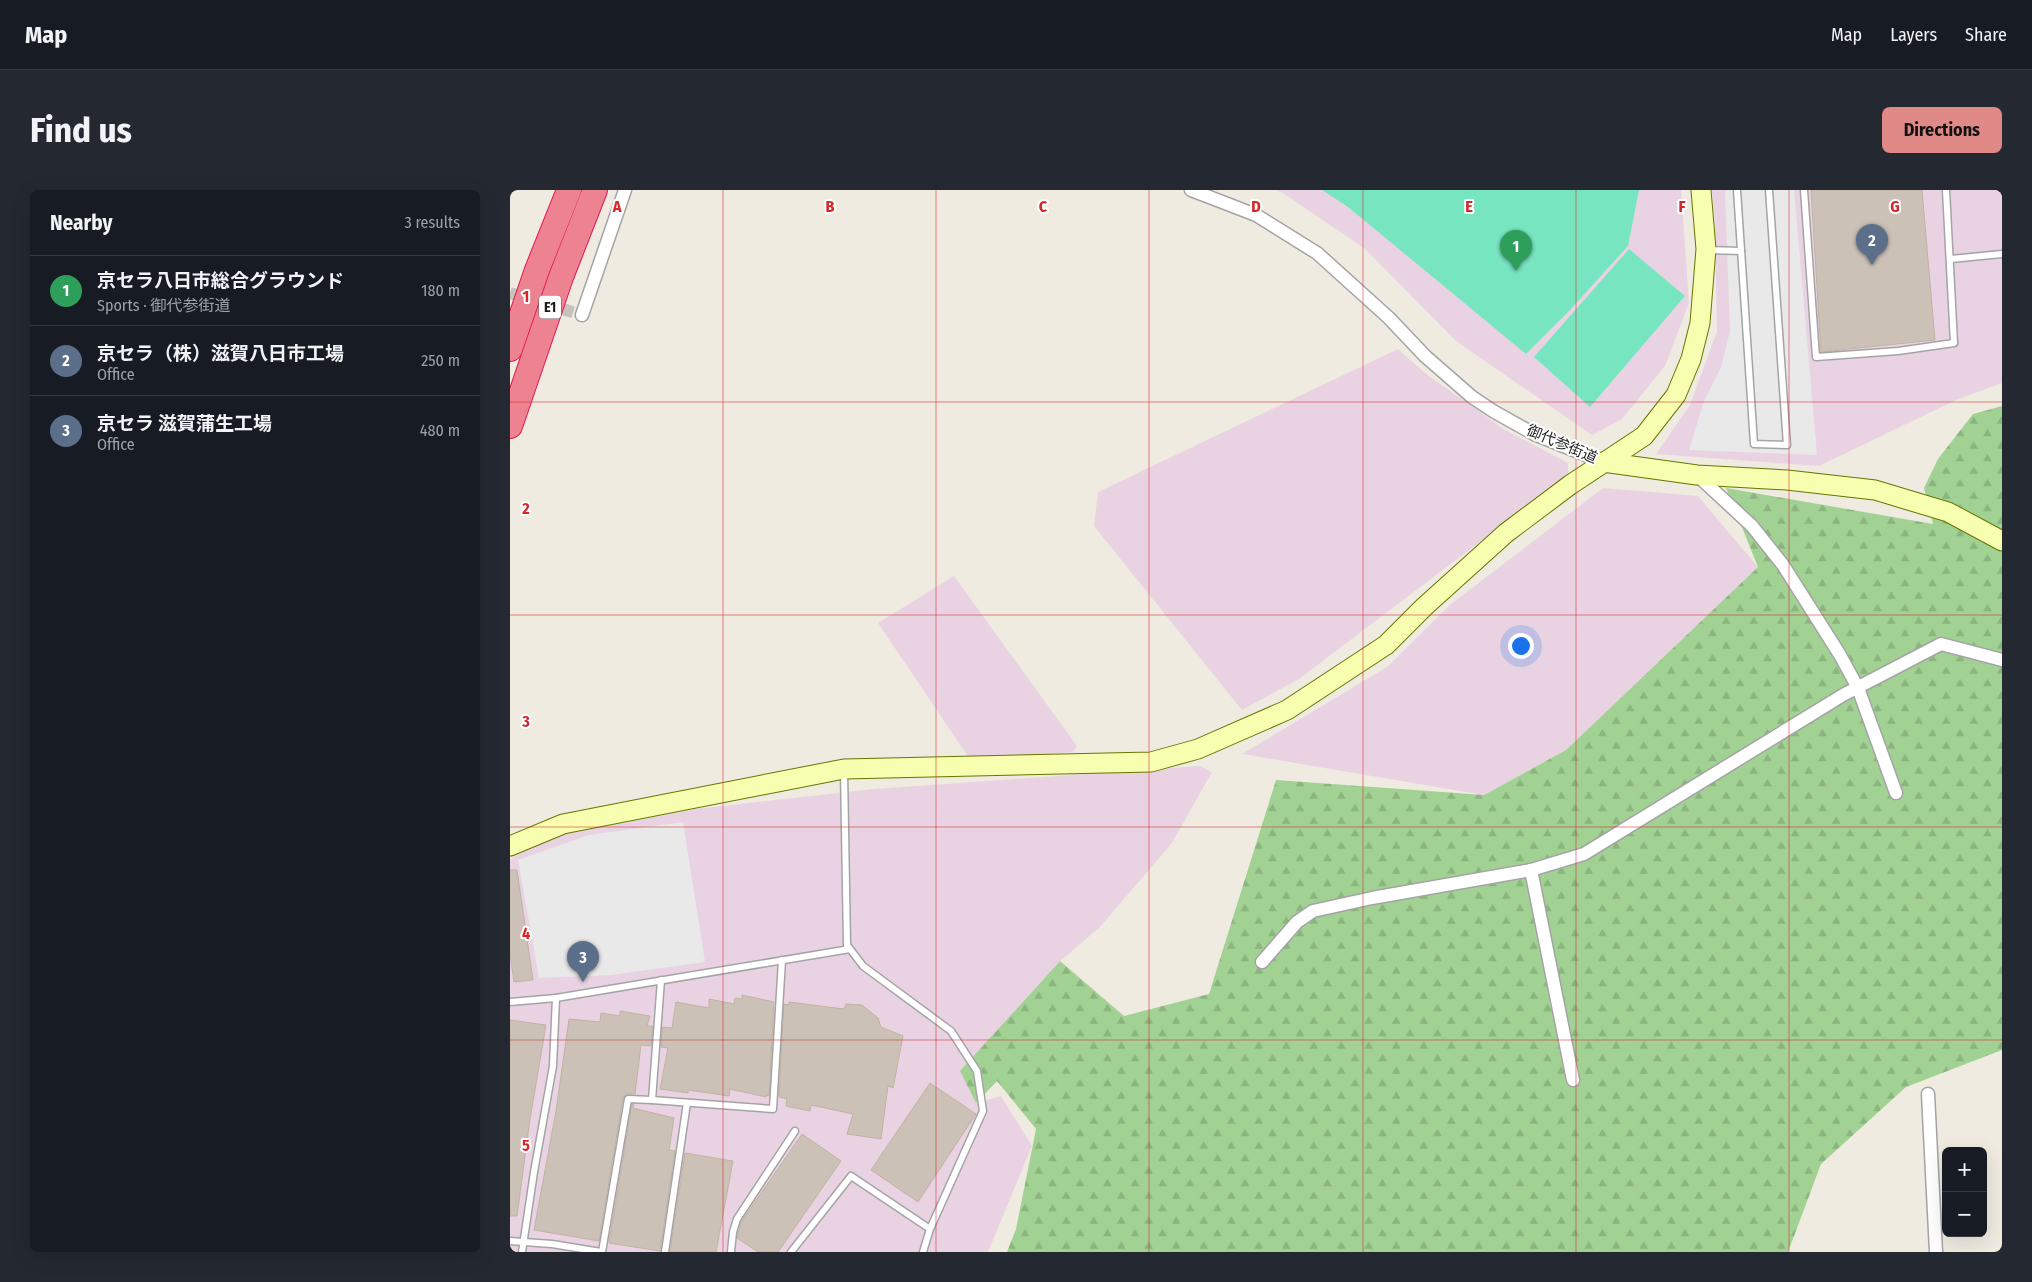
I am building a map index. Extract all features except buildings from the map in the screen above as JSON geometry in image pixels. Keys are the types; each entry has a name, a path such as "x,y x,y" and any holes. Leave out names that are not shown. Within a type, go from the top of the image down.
{"highway":[{"name":"E1","path":"510,349 569,190"},
{"name":"E1","path":"510,426 561,277 595,190"}],"street":[{"path":"582,315 625,190"},
{"name":"御代参街道","path":"1191,190 1256,215 1317,253 1389,318 1425,356 1472,397 1534,434 1603,462 1697,475 1787,480 1875,490 1948,512 2002,541"},
{"path":"510,846 562,824 844,769 1151,762 1198,750 1286,710 1386,645 1424,607 1506,533 1603,462 1644,436 1676,395 1691,359 1700,323 1706,250 1701,190"},
{"path":"1697,475 1752,526 1783,564 1840,655 1858,688 1896,793"},
{"path":"1262,962 1298,922 1313,911 1372,898 1531,870 1584,854 1730,763 1858,688 1941,644 2002,660"},
{"path":"1531,870 1573,1080"},
{"path":"1928,1094 1936,1252"}],"lane":[{"path":"1737,190 1754,444 1787,446 1769,190"},
{"path":"1804,190 1816,357 1898,351 1954,343 1946,190"},
{"path":"1706,250 1741,251"},
{"path":"1951,259 2002,254"},
{"path":"844,769 847,945 863,966 951,1030 977,1071 983,1111 930,1228 923,1252"},
{"path":"510,1002 556,998 850,949"},
{"path":"510,1241 552,1244 602,1252 628,1099 773,1109 782,960"},
{"path":"652,1100 661,980"},
{"path":"522,1252 553,1066 556,998"},
{"path":"665,1252 687,1103"},
{"path":"731,1252 732,1232 737,1219 796,1131"},
{"path":"791,1252 851,1176 930,1228"}],"shaded area":[{"path":"1276,190 1681,190 1689,303 1665,366 1622,419 1592,435 1456,341 1364,248"},
{"path":"1712,190 2002,190 2002,383 1956,400 1819,466 1656,454 1690,405 1717,331 1715,224"},
{"path":"1725,190 1794,190 1817,455 1689,450 1704,401 1721,367 1730,331"},
{"path":"1398,349 1425,373 1502,428 1568,463 1568,475 1299,679 1242,710 1094,526 1098,492"},
{"path":"1603,488 1698,496 1758,567 1566,750 1484,795 1242,754 1387,667 1451,604"},
{"path":"954,576 1077,746 1073,752 971,761 878,623"},
{"path":"1200,766 1212,772 1172,843 1099,928 1060,961 961,1071 976,1103 1001,1096 1032,1146 988,1252 510,1252 510,860 517,854 561,832 614,825 696,809 874,789"},
{"path":"683,822 705,962 611,975 539,978 518,860 589,835"}],"green space":[{"path":"1322,190 1639,190 1628,246 1570,310 1526,354 1348,207"},
{"path":"1629,249 1685,296 1590,407 1534,357"},
{"path":"2002,406 2002,1050 1906,1087 1821,1164 1788,1252 1007,1252 1016,1229 1036,1129 997,1081 976,1103 960,1071 1060,961 1124,1016 1209,994 1276,780 1484,795 1566,750 1758,567 1726,488 1933,524 1924,488 1938,459 1973,414"}],"tunnel":[{"path":"510,293 582,315"}],"place":[{"name":"京セラ（株）滋賀八日市工場","path":"1872,265"},
{"name":"京セラ八日市総合グラウンド","path":"1516,271"},
{"name":"京セラ 滋賀蒲生工場","path":"583,982"}]}
